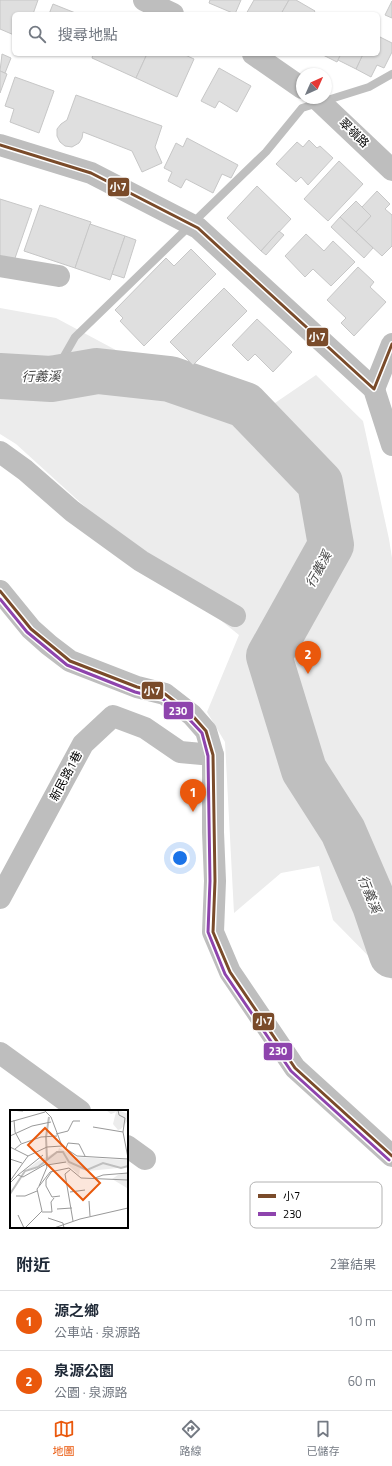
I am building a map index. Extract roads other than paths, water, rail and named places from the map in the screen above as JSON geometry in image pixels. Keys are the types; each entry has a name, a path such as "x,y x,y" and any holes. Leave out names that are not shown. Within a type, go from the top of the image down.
{"street":[{"path":"144,0 169,12"},
{"path":"256,56 296,84"},
{"name":"翠嶺路","path":"322,104 392,170"},
{"path":"0,145 91,173 198,228 374,389 392,445"},
{"path":"0,266 59,276"},
{"path":"374,389 392,344"},
{"path":"0,452 25,470 72,511 142,561 235,616"},
{"path":"0,591 32,629 49,645 70,660 137,687 165,694 192,715 206,731 214,755 213,832 215,881 213,932 230,972 295,1068 392,1156"},
{"name":"新民路1巷","path":"0,898 83,744 113,716 145,728 180,752 214,755"},
{"path":"0,1053 79,1110"},
{"path":"361,1129 392,1135"},
{"path":"128,1147 145,1159"}],"waterway":[{"path":"51,379 75,337 266,152 302,108 369,87 392,74"},
{"name":"行義溪","path":"0,376 51,379 97,371 170,379 245,405 320,483 331,545 269,656 304,770 343,831 375,905 392,955"}],"place":[{"name":"泉源公園","path":"308,674"},
{"name":"源之鄉","path":"193,812"}]}
